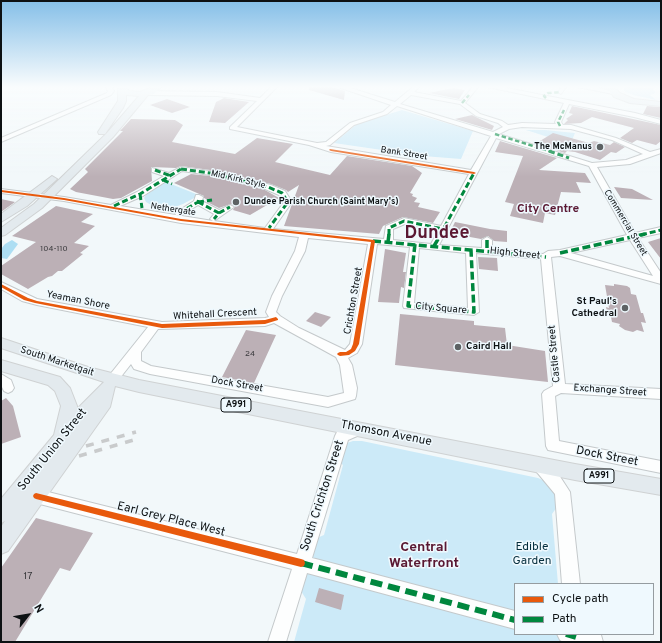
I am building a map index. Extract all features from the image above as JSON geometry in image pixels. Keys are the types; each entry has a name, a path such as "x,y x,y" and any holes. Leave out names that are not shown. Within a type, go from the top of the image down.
{"main road":[{"path":"1,220 34,195 99,135 112,117"},
{"path":"1,233 38,206 125,117"},
{"name":"South Marketgait","path":"1,343 110,384"},
{"name":"South Marketgait","path":"1,365 54,381 62,388 69,406 60,441"},
{"name":"Thomson Avenue","path":"110,384 661,487"},
{"name":"South Union Street","path":"1,514 94,400 110,384"},
{"name":"South Union Street","path":"1,544 104,403 110,384"}],"street":[{"path":"1,140 52,117"},
{"name":"Bank Street","path":"243,117 232,128 318,145 331,150 474,173"},
{"path":"318,145 328,144 352,124 371,117"},
{"path":"439,117 592,165 608,165 650,156 661,151"},
{"path":"487,117 500,122 507,127"},
{"path":"560,117 558,122 560,126"},
{"path":"642,117 661,122"},
{"path":"434,246 495,134 507,127 522,125 560,126 605,136 650,156"},
{"name":"Commercial Street","path":"592,165 632,237 661,281"},
{"name":"Mid Kirk Style","path":"171,180 181,169 270,186 282,193 288,202 269,228"},
{"path":"155,170 171,180"},
{"path":"114,206 140,194 163,180 171,180"},
{"path":"231,184 239,180"},
{"name":"Nethergate","path":"1,191 64,199 226,226 343,239"},
{"path":"140,194 142,208"},
{"path":"38,206 64,199"},
{"path":"198,200 216,216 230,207"},
{"path":"179,213 198,200 212,200"},
{"path":"388,242 389,226 402,220 443,229"},
{"name":"High Street","path":"343,239 415,244 546,257 548,254 560,253 661,230"},
{"path":"304,235 300,251 271,310 272,316 340,354"},
{"path":"487,240 487,251"},
{"name":"Crichton Street","path":"340,354 347,354 356,344 373,241"},
{"name":"City Square","path":"415,244 408,306 474,312 471,250"},
{"path":"560,253 661,281"},
{"name":"Castle Street","path":"546,257 553,391 553,446"},
{"name":"Yeaman Shore","path":"1,285 26,299 36,302 155,325"},
{"name":"Whitehall Crescent","path":"155,325 178,326 265,322 276,319"},
{"path":"110,384 155,325"},
{"name":"Dock Street","path":"135,352 135,361 138,366 150,370 328,402 350,396 352,388 346,365 340,354"},
{"name":"Exchange Street","path":"553,391 661,394"},
{"name":"South Crichton Street","path":"277,642 342,436 359,430"},
{"name":"Dock Street","path":"553,446 661,467"},
{"path":"537,464 554,480 562,492 571,583"},
{"name":"Earl Grey Place West","path":"36,496 301,563 514,620"},
{"path":"574,637 594,642"}],"green space":[{"path":"379,117 426,117 473,131 461,159 423,156 334,143 357,124"},
{"path":"526,130 575,133 572,140 548,137"},
{"path":"166,182 196,194 196,197 172,208 153,206 146,202 144,198 146,195"},
{"name":"Edible Garden","path":"362,441 538,478 547,482 554,490 557,507 552,514 558,583 514,583 514,635 568,635 569,642 294,642 306,599 301,591 317,538 324,535 343,465 338,461 341,449 347,443"}],"shaded area":[{"path":"12,240 18,244 7,259 1,258 1,249 5,244"}],"building":[{"path":"211,117 232,117 225,123 209,122"},
{"path":"476,117 494,126 492,130 455,119"},
{"path":"569,117 592,117 581,123 564,124 568,120 566,119"},
{"path":"592,117 624,117 661,125 661,141 656,145 637,140 632,143 620,138 634,128"},
{"path":"131,119 175,120 183,125 172,142 235,154 257,138 293,144 275,162 330,175 347,156 412,166 422,173 410,193 413,194 412,196 417,198 414,202 420,203 418,207 440,212 433,223 403,217 383,226 379,234 284,226 299,185 288,192 271,184 210,170 181,166 176,168 151,167 152,181 121,198 113,199 76,192 70,189 88,172 85,169 123,131 120,131"},
{"name":"The McManus","path":"553,133 589,143 594,141 610,145 614,142 625,147 616,153 611,152 600,160 575,152 567,151 565,153 535,144"},
{"path":"500,141 557,158 539,170 585,173 591,183 576,182 581,193 561,192 555,215 545,213 543,223 510,216 514,204 505,202 523,156 495,152"},
{"path":"191,174 210,176 265,190 279,198 250,215 233,210 235,206 231,204 219,208 207,202 210,201 204,198 204,196 174,183"},
{"path":"614,187 632,189 653,200 621,198"},
{"path":"1,199 15,202 1,212"},
{"path":"56,206 93,214 81,222 95,226 74,243 89,246 80,253 83,254 62,271 58,271 52,276 28,289 1,274 1,266 36,242 12,236"},
{"path":"455,222 507,231 507,242 494,241 488,236 481,239 459,235 451,230"},
{"path":"661,238 661,259 648,242"},
{"path":"385,249 406,253 403,272 406,272 404,288 401,287 399,303 378,302"},
{"path":"478,257 497,258 498,271 479,269"},
{"name":"St Paul's Cathedral","path":"614,284 627,286 630,288 631,294 636,295 641,313 643,313 646,323 641,322 644,332 637,330 633,332 625,330 619,326 620,324 612,322 611,317 608,316 606,307 609,308 605,285 614,286"},
{"path":"315,312 331,317 321,327 306,321"},
{"name":"Caird Hall","path":"400,314 474,321 474,325 505,328 507,345 545,351 548,382 395,365"},
{"path":"246,330 276,335 254,383 222,377"},
{"path":"6,398 13,406 21,437 1,444 1,401"},
{"path":"36,518 93,533 70,571 60,568 15,642 1,642 1,568"},
{"path":"319,588 344,595 341,610 315,602"}],"railway":[{"path":"86,446 136,432"},
{"path":"79,456 137,439"}],"marked path":[{"path":"560,117 558,122 560,126"},
{"path":"495,134 569,158"},
{"path":"181,169 210,173 268,187 282,193 288,202 269,228"},
{"path":"114,206 140,194 181,169"},
{"path":"155,170 171,176"},
{"path":"434,246 474,173"},
{"path":"163,180 172,184"},
{"path":"140,194 142,208"},
{"path":"179,213 198,202 199,197"},
{"path":"198,202 212,200"},
{"path":"198,202 219,213 214,219"},
{"path":"219,213 230,207"},
{"path":"388,242 389,228 404,221 443,229"},
{"path":"560,253 661,230"},
{"path":"487,240 487,251"},
{"path":"373,241 546,257"},
{"path":"415,244 408,306 474,312 471,250"},
{"path":"301,563 514,620"},
{"path":"569,635 576,637"}],"cycle path":[{"path":"331,150 474,173"},
{"path":"1,191 64,199 181,220 373,241 356,344 353,350 347,354 340,354"},
{"path":"1,285 26,299 37,302 162,326 265,322 276,319"},
{"path":"36,496 301,563"}],"place":[{"name":"The McManus","path":"600,147"},
{"name":"Dundee Parish Church (Saint Mary's)","path":"236,202"},
{"name":"St Paul's Cathedral","path":"625,308"},
{"name":"Caird Hall","path":"458,347"}],"district":[{"name":"City Centre","path":"548,210"},
{"name":"Dundee","path":"437,234"},
{"name":"Central Waterfront","path":"424,556"}]}
